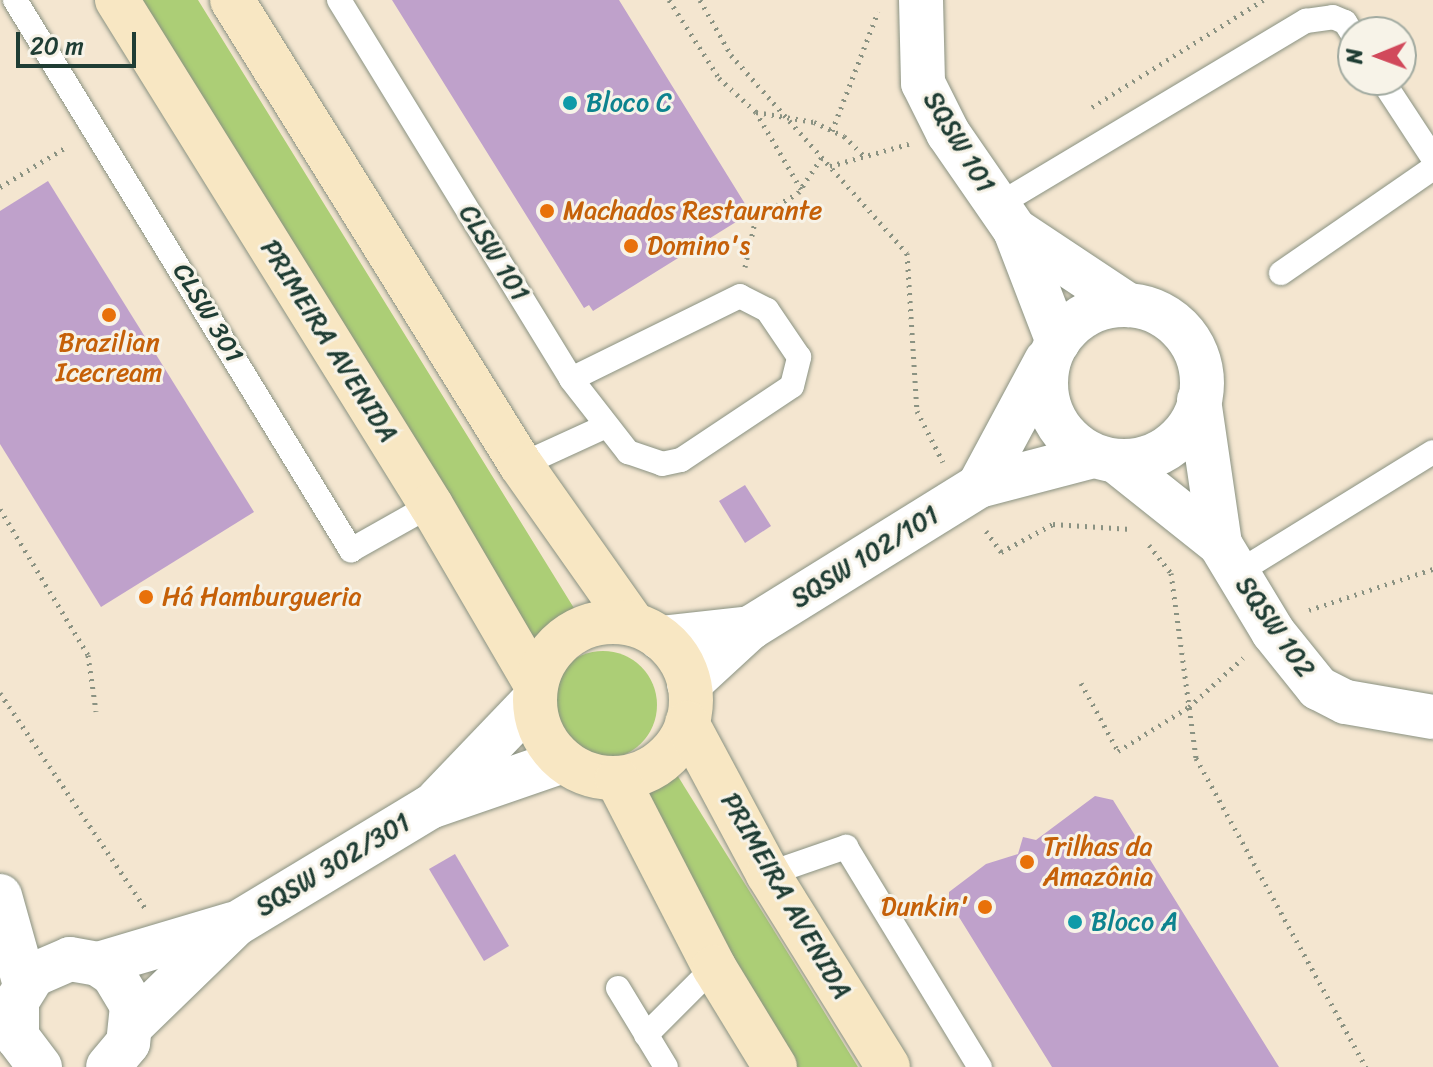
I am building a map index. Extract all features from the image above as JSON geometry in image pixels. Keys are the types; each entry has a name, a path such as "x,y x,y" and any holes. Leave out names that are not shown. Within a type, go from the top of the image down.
{"main road":[{"name":"PRIMEIRA AVENIDA","path":"117,0 431,505 535,693"},
{"path":"232,0 521,465 646,631 679,658 688,703 668,755 636,775 617,779 580,772 563,761 542,734 535,693 552,651 582,627 607,621 646,631"},
{"name":"PRIMEIRA AVENIDA","path":"688,703 768,874 888,1067"},
{"path":"617,779 714,967 775,1067"}],"street":[{"name":"SQSW 101","path":"921,0 923,83 948,133 1006,218 1055,347"},
{"name":"SQSW 101","path":"1006,218 1128,305"},
{"path":"970,492 1055,347 1083,316 1128,305 1165,317 1191,343 1200,366 1199,400 1183,435 1164,451 1105,459 1057,425 1047,402 1055,347"},
{"name":"SQSW 102","path":"1199,400 1228,559"},
{"name":"SQSW 102/101","path":"688,703 750,628 970,492 1105,459"},
{"name":"SQSW 102","path":"1105,459 1228,559 1273,632 1318,688 1346,702 1433,717"},
{"name":"SQSW 102/101","path":"646,631 710,636 750,628"},
{"name":"SQSW 302/301","path":"430,807 535,693"},
{"name":"SQSW 302/301","path":"25,985 44,967 84,962 236,924 430,807 563,761"},
{"path":"3,901 125,989 126,1050"},
{"path":"3,901 25,985 14,1019 17,1037 40,1067"},
{"name":"SQSW 302/301","path":"126,1050 236,924"}],"lane":[{"name":"CLSW 301","path":"15,0 351,550 431,505"},
{"name":"CLSW 101","path":"339,0 571,379 604,427 642,460 671,462 792,386 799,357 767,310 740,296"},
{"path":"1006,218 1306,21 1337,19"},
{"path":"1392,96 1433,158"},
{"path":"1281,273 1433,168"},
{"path":"571,379 740,296"},
{"path":"521,465 604,427"},
{"path":"1228,559 1433,452"},
{"path":"768,874 846,847 980,1067"},
{"path":"646,1035 714,967"},
{"path":"618,988 666,1067"}],"path":[{"path":"669,0 719,78 756,112 801,189"},
{"path":"700,0 731,55 907,253 917,411 970,492 1001,552 1053,524 1137,529"},
{"path":"832,131 883,0"},
{"path":"1089,109 1263,0"},
{"path":"756,112 786,117 832,131 864,156"},
{"path":"0,187 96,130"},
{"path":"830,166 948,133"},
{"path":"740,296 756,217 801,189 822,157"},
{"path":"0,509 88,655 96,711"},
{"path":"1145,540 1171,573 1196,758 1366,1067"},
{"path":"0,693 168,942"}],"green space":[{"path":"137,0 198,0 577,613 553,623 534,640"},
{"path":"603,651 624,655 641,667 653,684 657,705 653,726 641,743 624,755 603,759 582,755 565,743 553,726 549,705 553,684 565,667 582,655"},
{"path":"674,770 858,1067 797,1067 720,944 643,792"}],"building":[{"name":"Bloco C","path":"392,0 619,0 747,207 740,212 744,217 593,311 589,305 584,308"},
{"path":"48,181 254,512 101,607 0,444 0,211"},
{"path":"745,485 771,526 745,543 719,501"},
{"name":"Bloco A","path":"1095,796 1113,800 1279,1067 1052,1067 949,901 949,892 986,864 1018,854 1023,837 1036,840"},
{"path":"455,854 509,946 484,961 429,869"}],"place":[{"name":"Bloco C","path":"570,103"},
{"name":"Machados Restaurante","path":"547,211"},
{"name":"Domino's","path":"631,246"},
{"name":"Brazilian Icecream","path":"109,315"},
{"name":"Há Hamburgueria","path":"146,597"},
{"name":"Trilhas da Amazônia","path":"1027,862"},
{"name":"Dunkin'","path":"985,907"},
{"name":"Bloco A","path":"1075,922"}]}
